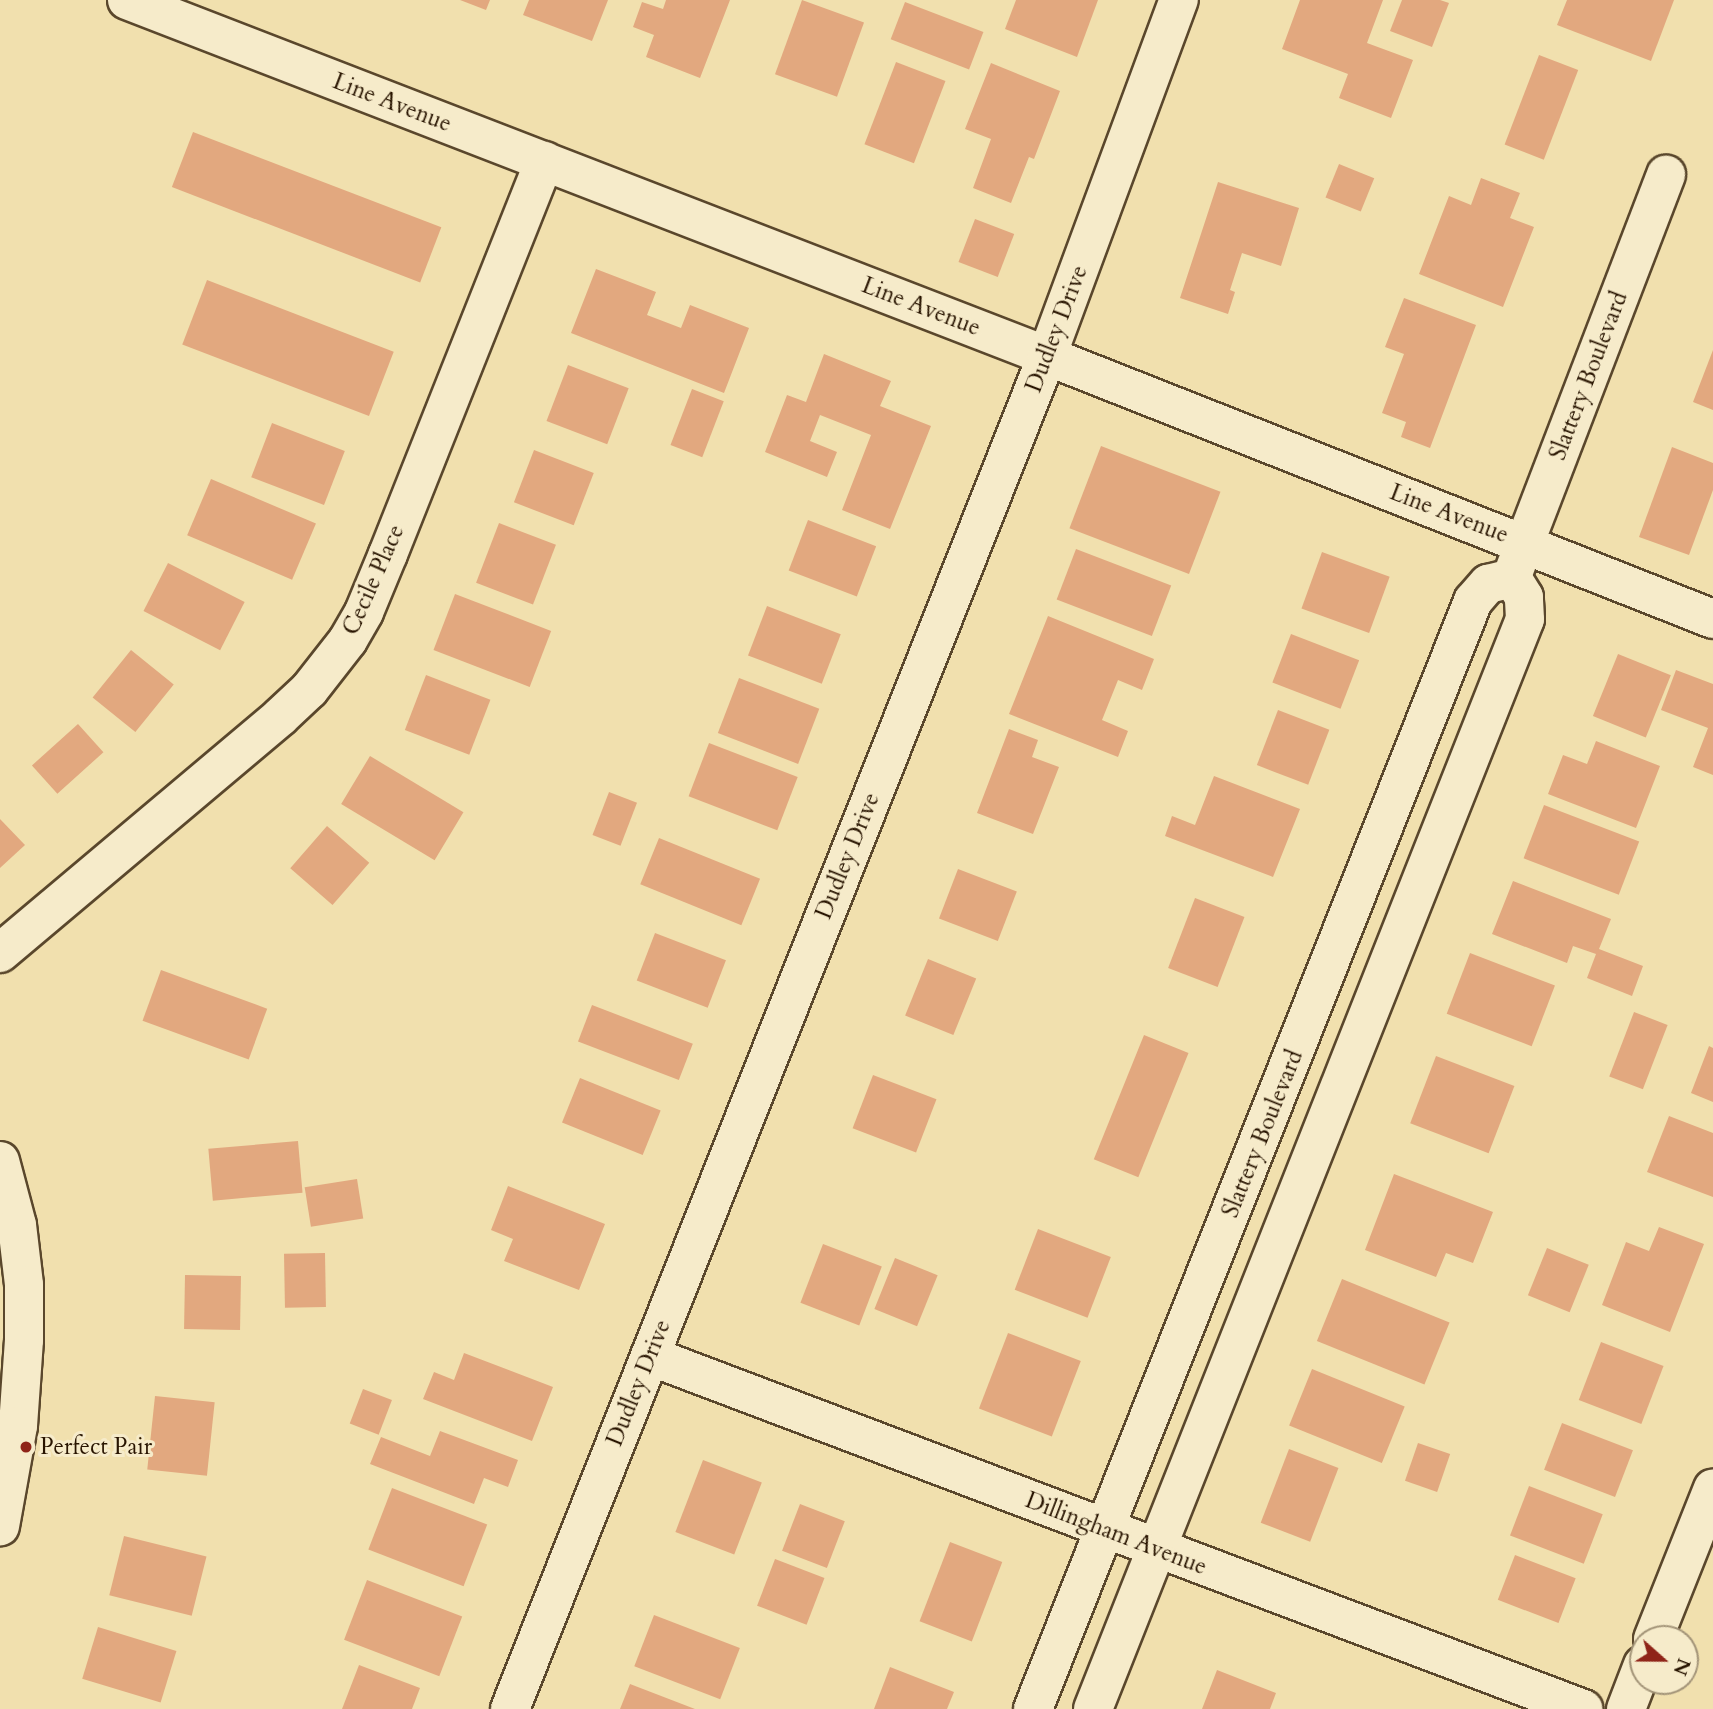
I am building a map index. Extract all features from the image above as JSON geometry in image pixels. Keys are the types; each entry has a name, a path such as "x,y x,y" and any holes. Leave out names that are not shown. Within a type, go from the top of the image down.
{"street":[{"name":"Line Avenue","path":"127,0 1047,356 1518,561 1713,619"},
{"name":"Dudley Drive","path":"510,1709 1047,356 1179,0"},
{"name":"Cecile Place","path":"0,954 280,717 309,690 348,640 388,554 544,161"},
{"name":"Slattery Boulevard","path":"1033,1709 1102,1529 1236,1204 1473,601 1488,584 1518,561 1666,175"},
{"path":"1093,1709 1525,619 1518,561"},
{"path":"0,1161 17,1225 24,1285 24,1340 18,1426 0,1526"},
{"name":"Dillingham Avenue","path":"650,1356 1583,1709"},
{"path":"1659,1625 1713,1488"}],"building":[{"path":"460,0 490,0 486,10"},
{"path":"529,0 608,0 592,41 523,15"},
{"path":"666,0 730,0 700,78 646,57 654,35 633,27 642,2 663,9"},
{"path":"802,0 864,23 837,97 775,74"},
{"path":"1016,0 1098,0 1077,57 1005,29"},
{"path":"1300,0 1383,0 1367,43 1413,60 1391,118 1339,98 1348,74 1282,49"},
{"path":"1402,0 1440,0 1449,3 1432,47 1390,31"},
{"path":"1567,0 1674,0 1651,61 1557,25"},
{"path":"905,2 983,32 969,69 891,39"},
{"path":"1539,55 1578,70 1544,160 1505,145"},
{"path":"896,62 945,81 914,163 864,144"},
{"path":"991,63 1060,91 1034,159 1029,157 1011,203 973,188 991,139 965,129"},
{"path":"193,132 441,227 420,282 172,187"},
{"path":"1339,164 1374,178 1361,212 1326,197"},
{"path":"1481,178 1520,193 1510,218 1534,227 1503,307 1419,274 1449,196 1471,205"},
{"path":"1218,182 1299,208 1281,266 1242,253 1230,290 1235,292 1228,314 1180,298"},
{"path":"975,219 1014,234 998,277 959,262"},
{"path":"596,269 656,292 647,315 681,328 690,305 749,328 724,393 571,333"},
{"path":"207,280 394,352 369,416 182,344"},
{"path":"1404,298 1476,325 1430,448 1401,437 1406,422 1382,413 1404,354 1385,347"},
{"path":"1713,350 1713,410 1693,402"},
{"path":"824,354 891,381 880,406 931,426 890,529 842,510 871,435 820,415 810,441 837,452 827,477 765,452 787,395 806,402"},
{"path":"568,365 629,388 607,444 546,421"},
{"path":"692,389 724,401 702,457 670,445"},
{"path":"272,423 345,451 324,505 251,477"},
{"path":"1101,446 1220,492 1189,574 1069,528"},
{"path":"1672,447 1713,463 1713,490 1689,555 1639,537"},
{"path":"534,450 594,473 574,525 514,502"},
{"path":"211,479 316,524 292,580 187,535"},
{"path":"808,520 876,546 857,597 789,570"},
{"path":"499,523 556,545 533,605 476,583"},
{"path":"1076,549 1171,586 1152,636 1057,599"},
{"path":"1322,552 1390,577 1369,633 1301,608"},
{"path":"168,563 245,602 220,650 143,611"},
{"path":"455,594 551,631 530,687 433,650"},
{"path":"767,606 841,634 822,684 748,655"},
{"path":"1048,616 1154,659 1142,690 1118,680 1102,720 1128,731 1118,757 1009,714"},
{"path":"1291,634 1359,660 1341,709 1272,683"},
{"path":"131,650 174,685 135,732 93,697"},
{"path":"1618,654 1671,675 1646,737 1593,716"},
{"path":"1676,670 1713,684 1713,775 1693,767 1708,728 1661,710"},
{"path":"426,675 490,700 469,755 405,730"},
{"path":"739,678 819,709 798,764 718,733"},
{"path":"1278,710 1329,730 1308,785 1257,765"},
{"path":"78,724 103,752 57,794 32,765"},
{"path":"1009,729 1038,740 1032,757 1059,767 1033,834 977,813"},
{"path":"1596,741 1660,766 1636,828 1548,794 1563,755 1587,764"},
{"path":"709,743 798,777 777,830 689,796"},
{"path":"370,756 463,812 435,860 341,804"},
{"path":"1214,776 1300,809 1273,877 1165,836 1172,816 1195,825"},
{"path":"609,792 637,803 621,846 593,835"},
{"path":"1544,805 1639,842 1619,895 1524,858"},
{"path":"0,819 25,845 0,868"},
{"path":"327,826 369,863 333,905 290,868"},
{"path":"659,838 760,879 741,925 640,884"},
{"path":"958,869 1017,892 998,941 939,918"},
{"path":"1513,881 1611,919 1599,949 1643,966 1632,996 1587,978 1596,954 1573,946 1567,963 1492,934"},
{"path":"1195,898 1244,917 1218,987 1168,968"},
{"path":"655,933 726,960 708,1008 637,981"},
{"path":"1470,953 1555,986 1532,1046 1447,1014"},
{"path":"928,959 976,978 953,1035 905,1016"},
{"path":"161,970 267,1009 249,1059 143,1021"},
{"path":"592,1005 693,1044 679,1080 578,1041"},
{"path":"1634,1012 1668,1025 1643,1089 1609,1076"},
{"path":"1144,1035 1189,1053 1138,1177 1094,1159"},
{"path":"1709,1046 1713,1048 1713,1102 1691,1093"},
{"path":"1436,1056 1514,1086 1489,1153 1410,1123"},
{"path":"873,1075 936,1099 916,1153 853,1128"},
{"path":"580,1078 661,1111 643,1155 562,1123"},
{"path":"1669,1116 1713,1133 1713,1197 1647,1172"},
{"path":"298,1141 303,1193 213,1201 208,1149"},
{"path":"1394,1174 1493,1212 1473,1263 1446,1253 1436,1277 1365,1250"},
{"path":"357,1179 363,1219 311,1227 305,1187"},
{"path":"508,1186 605,1224 579,1290 504,1261 513,1239 491,1230"},
{"path":"1659,1227 1704,1244 1670,1332 1602,1305 1626,1242 1649,1251"},
{"path":"1038,1229 1111,1257 1088,1318 1015,1290"},
{"path":"823,1244 882,1267 859,1325 800,1303"},
{"path":"1547,1248 1589,1265 1570,1312 1528,1295"},
{"path":"325,1253 326,1307 285,1308 284,1254"},
{"path":"895,1258 938,1275 917,1326 874,1309"},
{"path":"185,1275 241,1276 240,1330 184,1329"},
{"path":"1342,1279 1450,1322 1424,1385 1317,1341"},
{"path":"1008,1333 1081,1361 1052,1437 979,1409"},
{"path":"1601,1342 1664,1366 1641,1424 1579,1400"},
{"path":"464,1353 553,1387 532,1441 423,1399 434,1372 454,1380"},
{"path":"1312,1369 1405,1406 1382,1463 1289,1426"},
{"path":"363,1389 392,1400 379,1435 350,1424"},
{"path":"155,1396 215,1402 207,1476 147,1470"},
{"path":"1562,1423 1633,1450 1615,1497 1544,1470"},
{"path":"440,1431 518,1460 508,1487 484,1478 474,1504 370,1464 381,1437 430,1456"},
{"path":"1418,1443 1450,1454 1437,1492 1405,1481"},
{"path":"1289,1449 1338,1468 1310,1542 1261,1523"},
{"path":"703,1460 762,1483 734,1554 675,1532"},
{"path":"1529,1486 1603,1514 1584,1564 1510,1535"},
{"path":"392,1488 487,1525 464,1586 368,1550"},
{"path":"800,1504 845,1521 827,1568 782,1551"},
{"path":"124,1536 206,1557 192,1616 109,1595"},
{"path":"950,1542 1002,1562 972,1641 920,1621"},
{"path":"1515,1555 1576,1578 1558,1623 1498,1600"},
{"path":"775,1559 824,1578 807,1625 757,1606"},
{"path":"367,1580 462,1617 439,1676 344,1640"},
{"path":"654,1615 740,1648 720,1699 634,1666"},
{"path":"98,1627 176,1651 161,1703 82,1679"},
{"path":"359,1665 420,1688 412,1709 342,1709"},
{"path":"890,1667 954,1692 947,1709 874,1709"},
{"path":"1217,1670 1276,1693 1270,1709 1202,1709"},
{"path":"630,1684 695,1709 620,1709"}],"place":[{"name":"Perfect Pair","path":"26,1447"}]}
